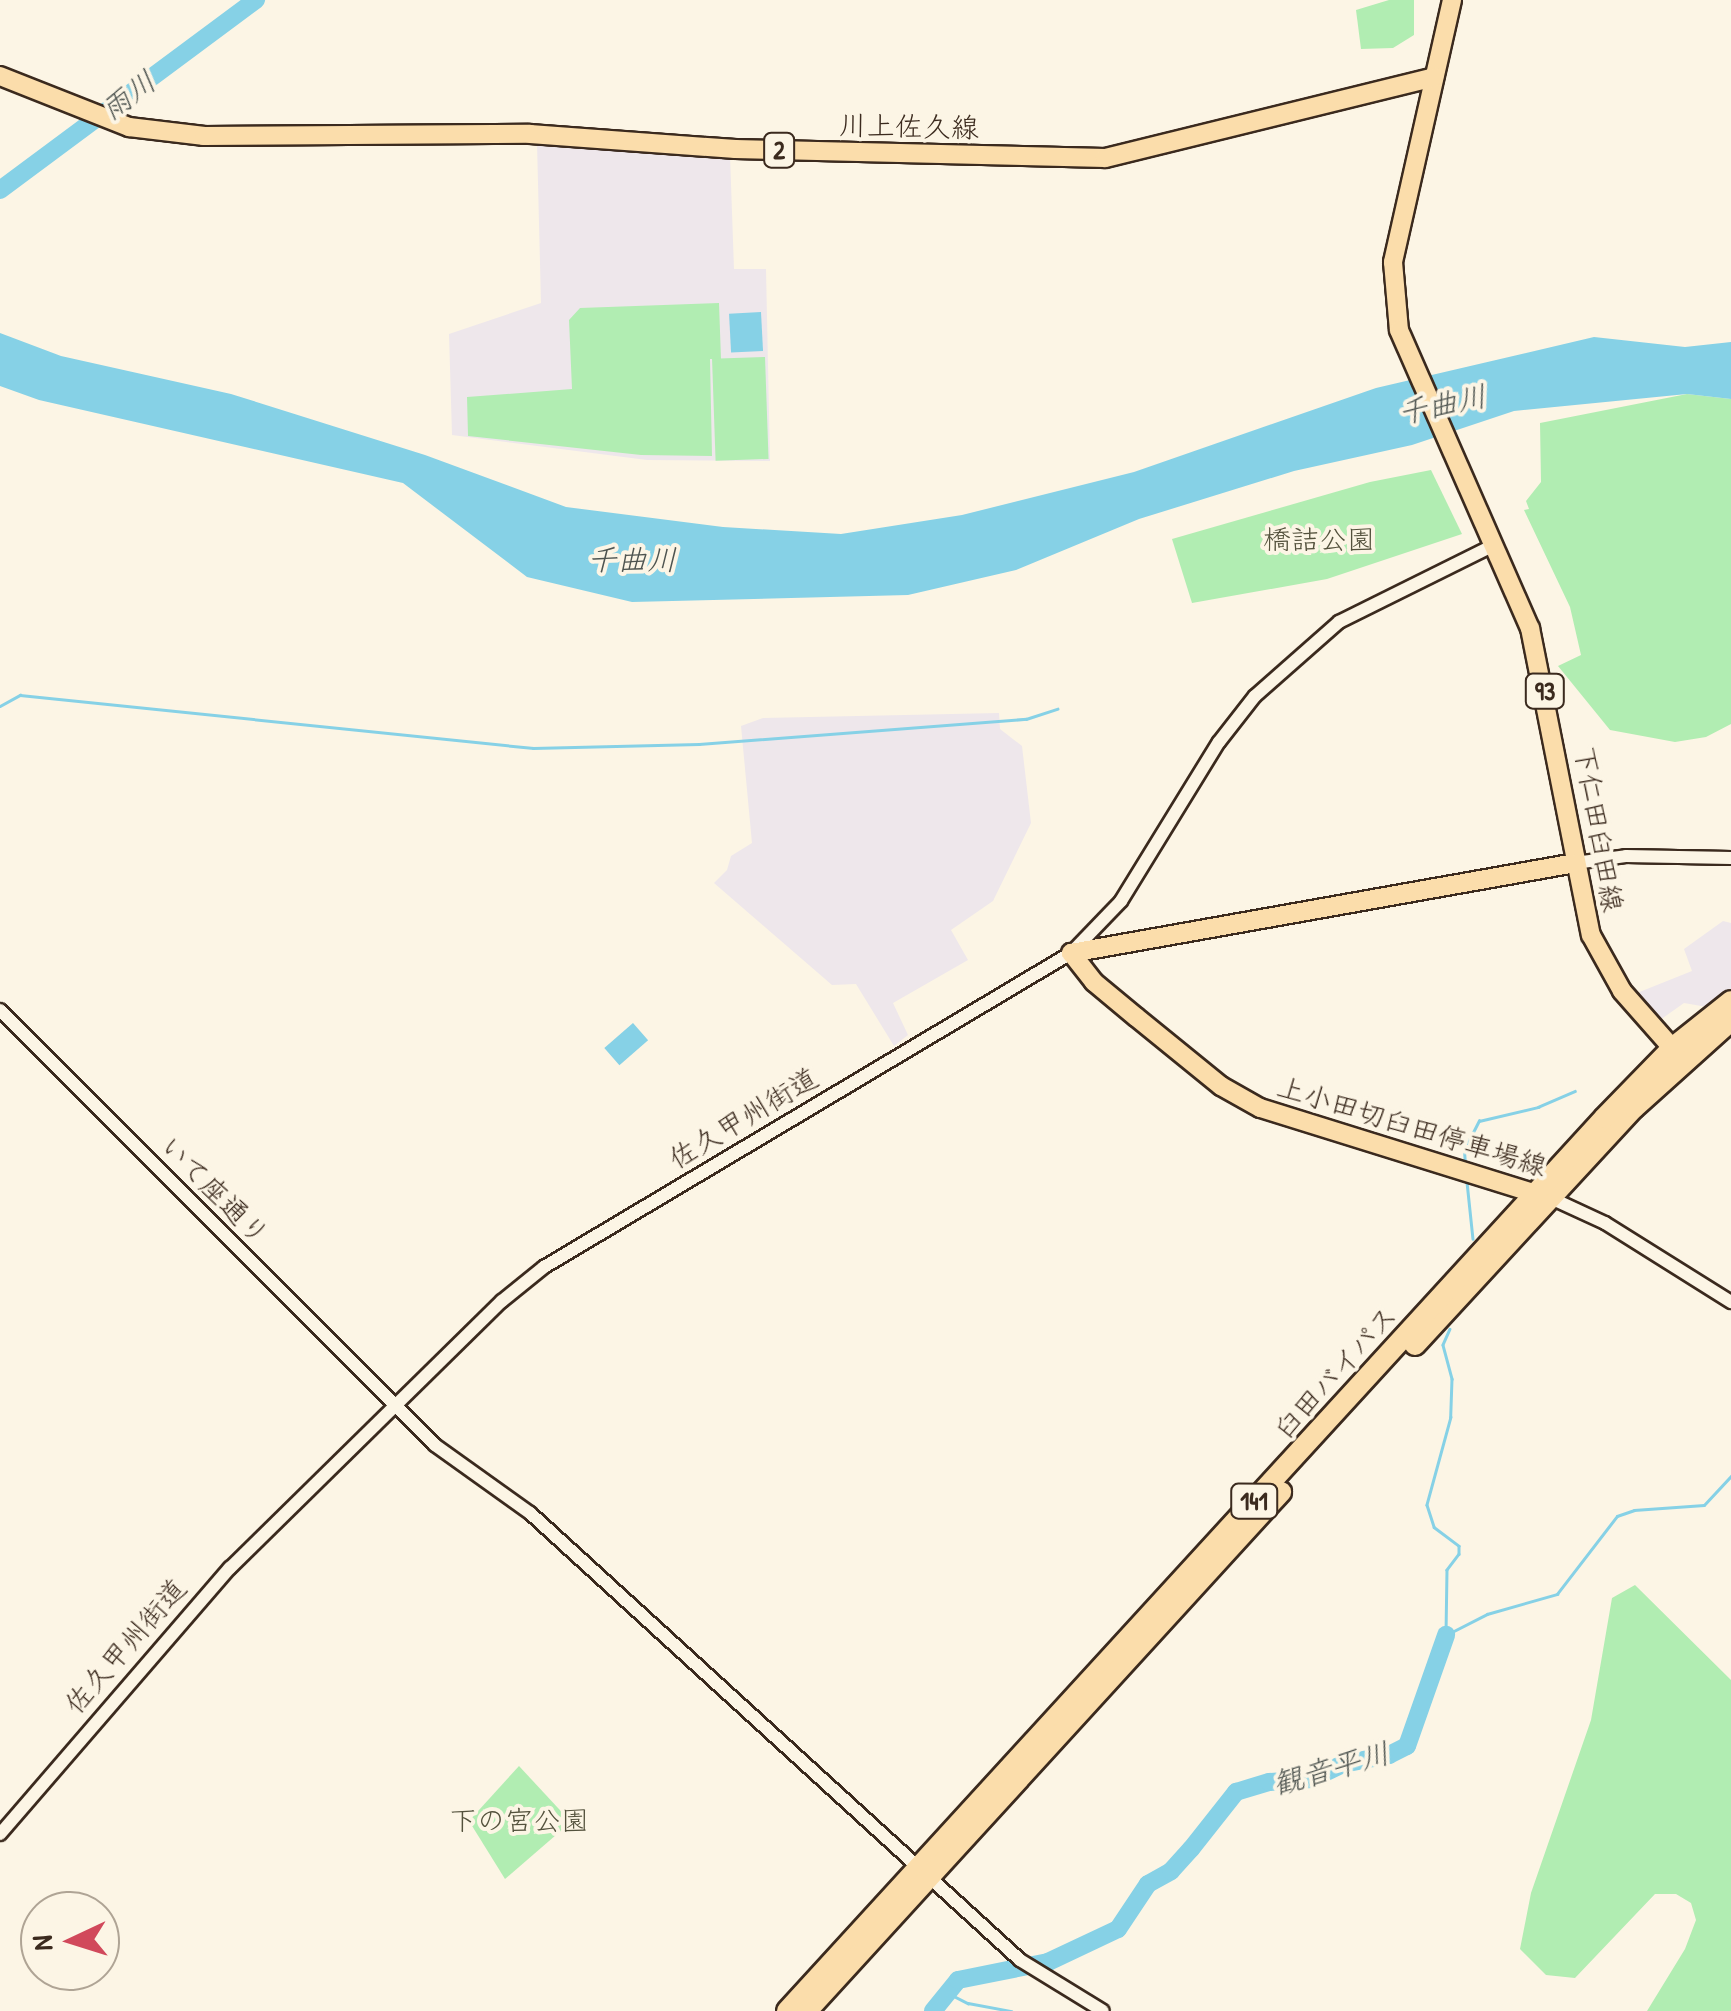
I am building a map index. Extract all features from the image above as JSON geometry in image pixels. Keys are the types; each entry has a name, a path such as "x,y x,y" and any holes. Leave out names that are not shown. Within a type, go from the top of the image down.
{"highway":[{"name":"臼田バイパス","path":"787,2011 924,1872 1543,1196 1731,1000"},
{"name":"臼田バイパス","path":"1678,1054 1731,1021"},
{"name":"臼田バイパス","path":"806,2011 924,1872"}],"main road":[{"path":"1434,77 1452,0"},
{"name":"川上佐久線","path":"0,76 116,122 204,136 530,134 735,149 1106,158 1434,77"},
{"name":"93","path":"1434,77 1393,262 1396,318 1407,354 1490,536"},
{"name":"下仁田臼田線","path":"1490,536 1540,666 1591,935 1603,963 1630,1002 1678,1054"},
{"name":"佐久甲州街道","path":"1071,953 1575,863"},
{"name":"上小田切臼田停車場線","path":"1071,953 1094,982 1238,1096 1306,1126 1543,1196"}],"street":[{"path":"1071,953 1122,901 1218,742 1255,696 1340,622 1490,536"},
{"name":"佐久甲州街道","path":"1575,863 1626,856 1731,858"},
{"name":"佐久甲州街道","path":"0,1834 230,1568 502,1301 544,1267 1071,953"},
{"name":"いて座通り","path":"0,1010 452,1460 530,1513 1020,1960 1102,2011"},
{"path":"1543,1196 1605,1223 1731,1302"}],"shaded area":[{"path":"537,143 730,155 734,269 766,269 770,461 647,460 452,435 449,334 541,303"},
{"path":"999,713 1000,729 1022,746 1031,823 993,901 951,930 968,960 893,1003 908,1035 894,1046 856,984 832,985 714,883 727,870 731,856 752,843 741,726 763,718"},
{"path":"1723,921 1731,923 1731,989 1707,1007 1684,1003 1660,1020 1637,993 1692,971 1684,949"}],"green space":[{"path":"1389,0 1414,0 1414,35 1393,48 1361,49 1356,10"},
{"path":"719,303 721,359 710,359 712,456 641,455 468,436 467,397 572,389 569,320 580,308"},
{"path":"765,357 769,459 716,461 712,359"},
{"path":"1687,394 1731,399 1731,724 1706,737 1675,742 1610,730 1558,666 1581,655 1570,607 1524,510 1529,509 1526,501 1541,482 1540,423"},
{"name":"橋詰公園","path":"1431,470 1462,534 1327,579 1192,603 1172,539 1370,482"},
{"path":"1635,1585 1731,1680 1731,2011 1647,2011 1685,1949 1696,1920 1691,1903 1676,1894 1655,1894 1575,1978 1546,1975 1520,1949 1531,1893 1591,1720 1612,1598"},
{"name":"下の宮公園","path":"519,1766 571,1822 505,1879 469,1821"}],"water":[{"path":"761,312 763,351 731,353 729,314"},
{"name":"千曲川","path":"0,333 61,356 231,394 425,455 566,507 723,527 841,534 962,515 1134,472 1376,388 1594,337 1685,347 1731,342 1731,399 1687,394 1514,411 1412,445 1294,471 1139,519 1016,570 908,595 632,602 527,577 403,483 39,400 0,386"},
{"path":"633,1023 648,1040 619,1065 604,1048"}],"waterway":[{"name":"雨川","path":"0,190 256,0"},
{"path":"0,706 20,695 533,748 699,744 1026,719 1057,709"},
{"name":"観音平川","path":"1465,1165 1464,1150 1479,1121 1538,1107 1575,1091"},
{"name":"観音平川","path":"1467,1182 1473,1239"},
{"path":"1450,1329 1443,1345 1452,1379 1451,1417 1427,1505 1434,1527 1459,1546 1459,1554 1447,1570 1446,1635 1487,1614 1557,1594 1617,1516 1634,1510 1704,1505 1731,1476"},
{"name":"観音平川","path":"933,2011 958,1980 1048,1962 1118,1929 1148,1884 1171,1871 1236,1792 1269,1782 1312,1779 1343,1764 1389,1755 1407,1746 1446,1635"},
{"path":"946,1992 968,2003 1011,2011"}]}
